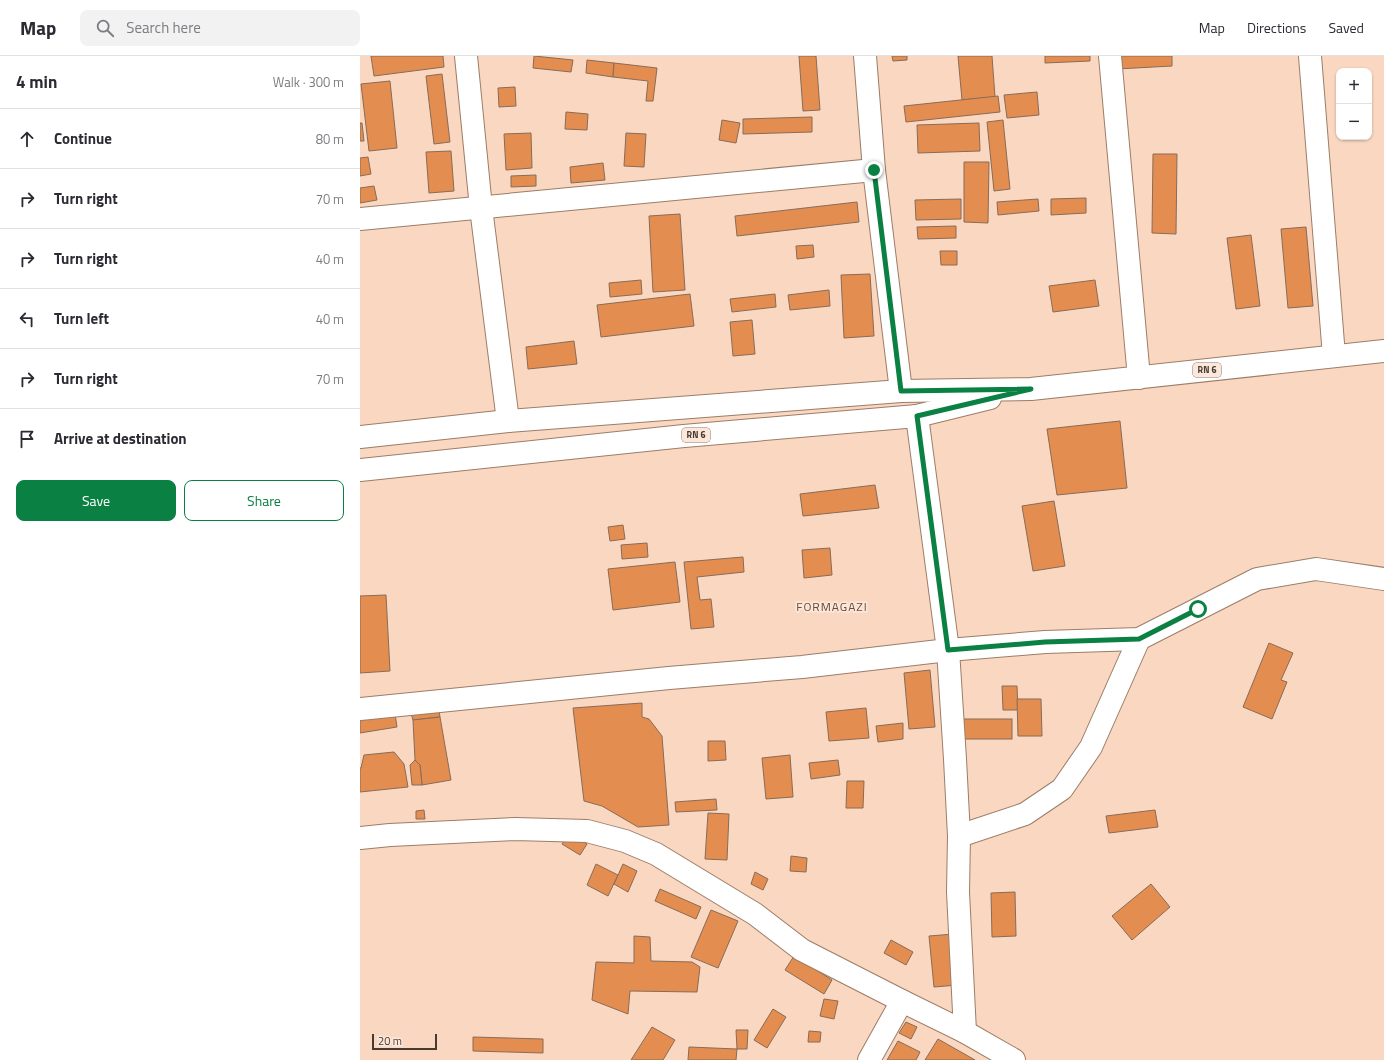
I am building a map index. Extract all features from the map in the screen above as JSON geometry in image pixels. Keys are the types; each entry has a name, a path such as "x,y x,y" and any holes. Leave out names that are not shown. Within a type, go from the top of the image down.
{"street":[{"path":"466,56 481,208 508,421"},
{"path":"865,56 874,170 901,391"},
{"path":"1110,56 1139,378"},
{"path":"1310,56 1334,356"},
{"path":"360,219 874,170"},
{"name":"RN 6","path":"360,437 508,421 901,391 1031,389 1384,351"},
{"name":"RN 6","path":"360,470 684,436 917,416 1031,389"},
{"path":"917,416 948,650 956,759 959,836 958,892 965,1032"},
{"path":"360,709 669,678 802,667 948,650 1045,642 1139,639 1257,579 1316,570 1384,579"},
{"path":"959,836 1025,814 1062,789 1091,747 1139,639"},
{"path":"360,838 390,835 515,829 587,831 625,841 656,854 755,914 802,950 965,1032 1014,1060"},
{"path":"869,1060 902,1001"}],"building":[{"path":"371,56 443,56 444,67 374,76"},
{"path":"534,56 573,60 571,72 533,68"},
{"path":"799,56 816,56 820,110 803,111"},
{"path":"892,56 907,56 907,60 893,61"},
{"path":"958,56 992,56 995,97 962,100"},
{"path":"1045,56 1090,56 1090,61 1045,63"},
{"path":"1117,56 1172,56 1172,66 1117,69"},
{"path":"587,60 614,63 613,77 586,73"},
{"path":"614,63 657,68 653,101 646,101 648,81 613,77"},
{"path":"442,74 450,142 434,144 426,76"},
{"path":"390,81 397,148 369,151 361,84"},
{"path":"515,87 516,106 499,107 498,88"},
{"path":"1037,92 1039,115 1007,118 1004,95"},
{"path":"998,96 1000,112 906,122 904,106"},
{"path":"566,112 588,114 587,130 565,129"},
{"path":"812,117 812,132 743,134 743,119"},
{"path":"722,120 740,123 736,143 719,140"},
{"path":"1003,120 1010,189 994,191 987,122"},
{"path":"360,123 362,123 364,141 360,141"},
{"path":"979,123 980,151 918,153 917,125"},
{"path":"531,133 532,168 506,170 504,134"},
{"path":"626,133 646,134 644,167 624,166"},
{"path":"451,151 454,191 429,193 426,152"},
{"path":"1153,154 1177,154 1176,234 1152,233"},
{"path":"368,157 371,174 360,176 360,158"},
{"path":"964,162 989,162 988,223 964,222"},
{"path":"603,163 605,180 571,183 570,167"},
{"path":"536,175 536,186 511,187 511,176"},
{"path":"374,186 377,200 360,203 360,188"},
{"path":"1086,198 1086,213 1051,215 1051,199"},
{"path":"961,199 961,219 916,220 915,200"},
{"path":"1038,199 1039,211 998,215 997,202"},
{"path":"857,202 859,222 737,236 735,216"},
{"path":"680,214 685,290 653,292 649,216"},
{"path":"956,226 956,238 918,239 917,227"},
{"path":"1306,227 1313,306 1288,308 1281,229"},
{"path":"1251,235 1260,306 1236,309 1227,238"},
{"path":"813,245 814,257 797,259 796,246"},
{"path":"940,251 957,251 957,265 941,265"},
{"path":"870,274 874,336 844,338 841,275"},
{"path":"641,280 642,294 610,297 609,283"},
{"path":"1095,280 1099,306 1053,312 1049,286"},
{"path":"829,290 830,306 790,310 788,295"},
{"path":"690,294 694,326 601,337 597,305"},
{"path":"775,294 776,307 732,312 730,299"},
{"path":"752,320 755,354 733,356 730,322"},
{"path":"574,341 577,364 528,369 526,347"},
{"path":"1120,421 1127,488 1057,495 1047,429"},
{"path":"875,485 879,508 803,516 800,494"},
{"path":"1054,501 1065,566 1033,571 1022,506"},
{"path":"623,525 625,539 610,541 608,527"},
{"path":"647,543 648,557 622,559 621,545"},
{"path":"830,548 832,575 804,578 802,550"},
{"path":"743,557 744,572 697,577 700,600 711,599 714,627 691,629 684,562"},
{"path":"675,562 680,602 613,610 608,569"},
{"path":"386,595 390,671 360,673 360,596"},
{"path":"1269,643 1293,653 1281,680 1287,682 1272,719 1243,707"},
{"path":"930,670 935,727 909,729 904,673"},
{"path":"1002,686 1017,686 1018,710 1003,710"},
{"path":"1017,699 1041,699 1042,736 1018,736"},
{"path":"438,703 440,717 413,720 409,707"},
{"path":"642,703 642,717 649,719 662,736 669,825 638,827 602,806 584,801 573,708"},
{"path":"394,707 397,727 360,733 360,712"},
{"path":"866,708 869,738 829,741 826,712"},
{"path":"440,717 451,780 422,785 420,765 415,760 413,720"},
{"path":"958,719 1012,719 1012,739 958,739"},
{"path":"903,723 903,739 878,742 876,726"},
{"path":"708,741 725,741 726,760 708,761"},
{"path":"394,752 404,764 408,787 360,792 360,768 364,755"},
{"path":"790,755 793,797 766,799 762,758"},
{"path":"415,760 420,765 422,785 412,785 410,765"},
{"path":"838,760 840,775 811,779 809,763"},
{"path":"847,781 864,781 863,808 846,808"},
{"path":"716,799 717,810 676,812 675,802"},
{"path":"424,810 425,819 416,819 416,811"},
{"path":"1155,810 1158,827 1109,833 1106,816"},
{"path":"708,813 729,814 727,860 705,859"},
{"path":"569,833 587,844 580,855 562,844"},
{"path":"791,856 807,858 806,872 790,871"},
{"path":"596,864 618,875 608,896 587,885"},
{"path":"623,864 637,871 628,892 614,884"},
{"path":"755,872 768,879 763,890 751,884"},
{"path":"1151,884 1170,907 1132,940 1112,916"},
{"path":"660,889 701,907 696,919 655,901"},
{"path":"1015,892 1016,936 992,937 991,893"},
{"path":"711,910 738,921 718,968 691,957"},
{"path":"954,934 958,985 934,987 929,936"},
{"path":"634,936 650,937 651,961 692,962 700,967 697,992 630,991 628,1014 592,1000 596,962 634,963"},
{"path":"891,940 913,952 906,965 884,953"},
{"path":"794,956 832,980 824,994 785,970"},
{"path":"824,999 838,1001 834,1019 820,1016"},
{"path":"773,1009 786,1017 767,1048 754,1040"},
{"path":"906,1022 917,1027 911,1039 899,1033"},
{"path":"652,1027 675,1040 663,1060 631,1060"},
{"path":"736,1030 748,1030 747,1049 737,1049"},
{"path":"809,1031 821,1032 820,1042 808,1042"},
{"path":"473,1037 543,1039 543,1053 473,1051"},
{"path":"938,1039 975,1060 925,1060"},
{"path":"898,1041 920,1052 916,1060 887,1060"},
{"path":"689,1047 737,1049 736,1060 688,1060"}],"district":[{"name":"FORMAGAZI","path":"832,607"}],"route":[{"path":"874,170 901,391 1031,389 917,416 948,650 1045,642 1139,639 1198,609"}]}
